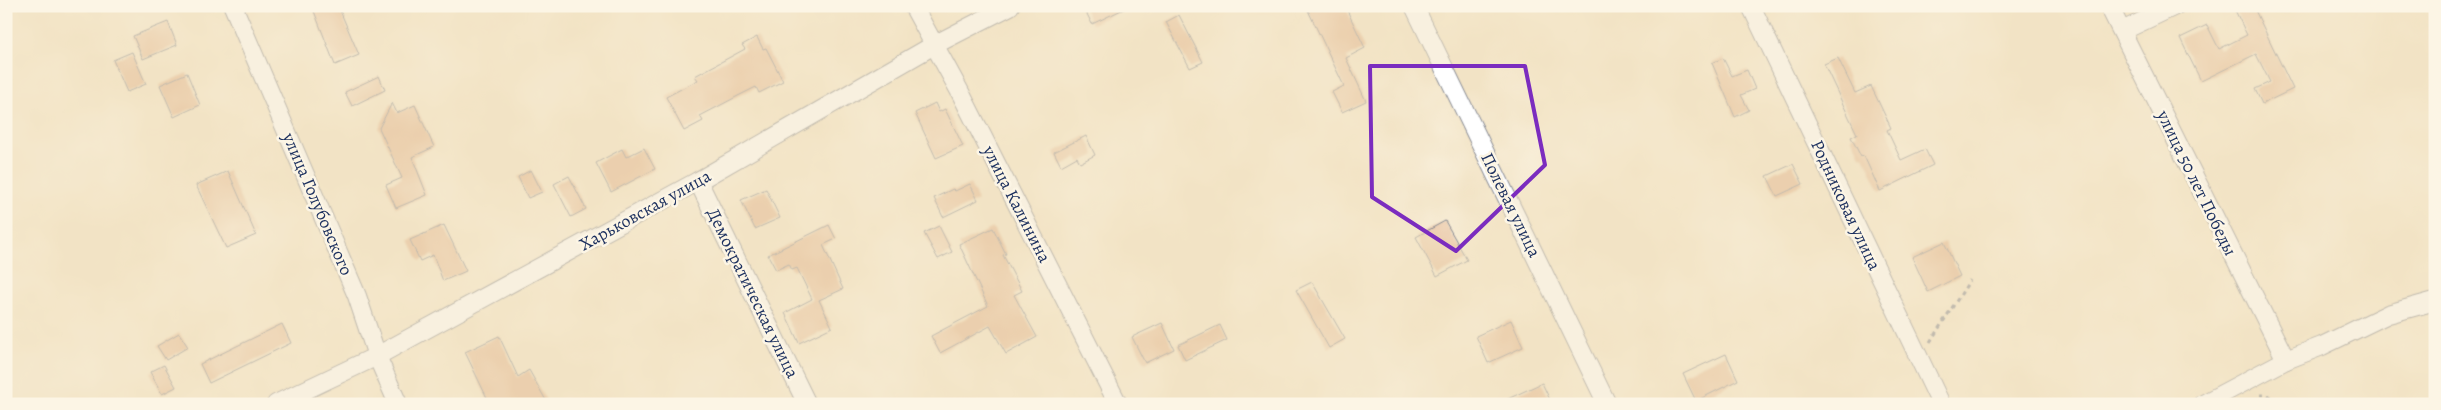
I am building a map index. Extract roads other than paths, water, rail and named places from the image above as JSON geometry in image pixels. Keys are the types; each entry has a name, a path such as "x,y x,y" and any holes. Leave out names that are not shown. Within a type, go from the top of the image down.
{"street":[{"name":"улица Голубовского","path":"233,6 357,296 377,356 398,404"},
{"name":"улица Калинина","path":"913,6 1118,404"},
{"name":"Харьковская улица","path":"276,404 377,356 698,182 934,45 1010,6"},
{"name":"Полевая улица","path":"1414,6 1607,404"},
{"name":"Родниковая улица","path":"1751,6 1941,404"},
{"name":"улица 50 лет Победы","path":"2109,6 2286,360"},
{"path":"2122,31 2174,6"},
{"name":"Демократическая улица","path":"698,182 807,404"},
{"path":"2203,404 2286,360 2322,346 2388,314 2435,300"}]}
